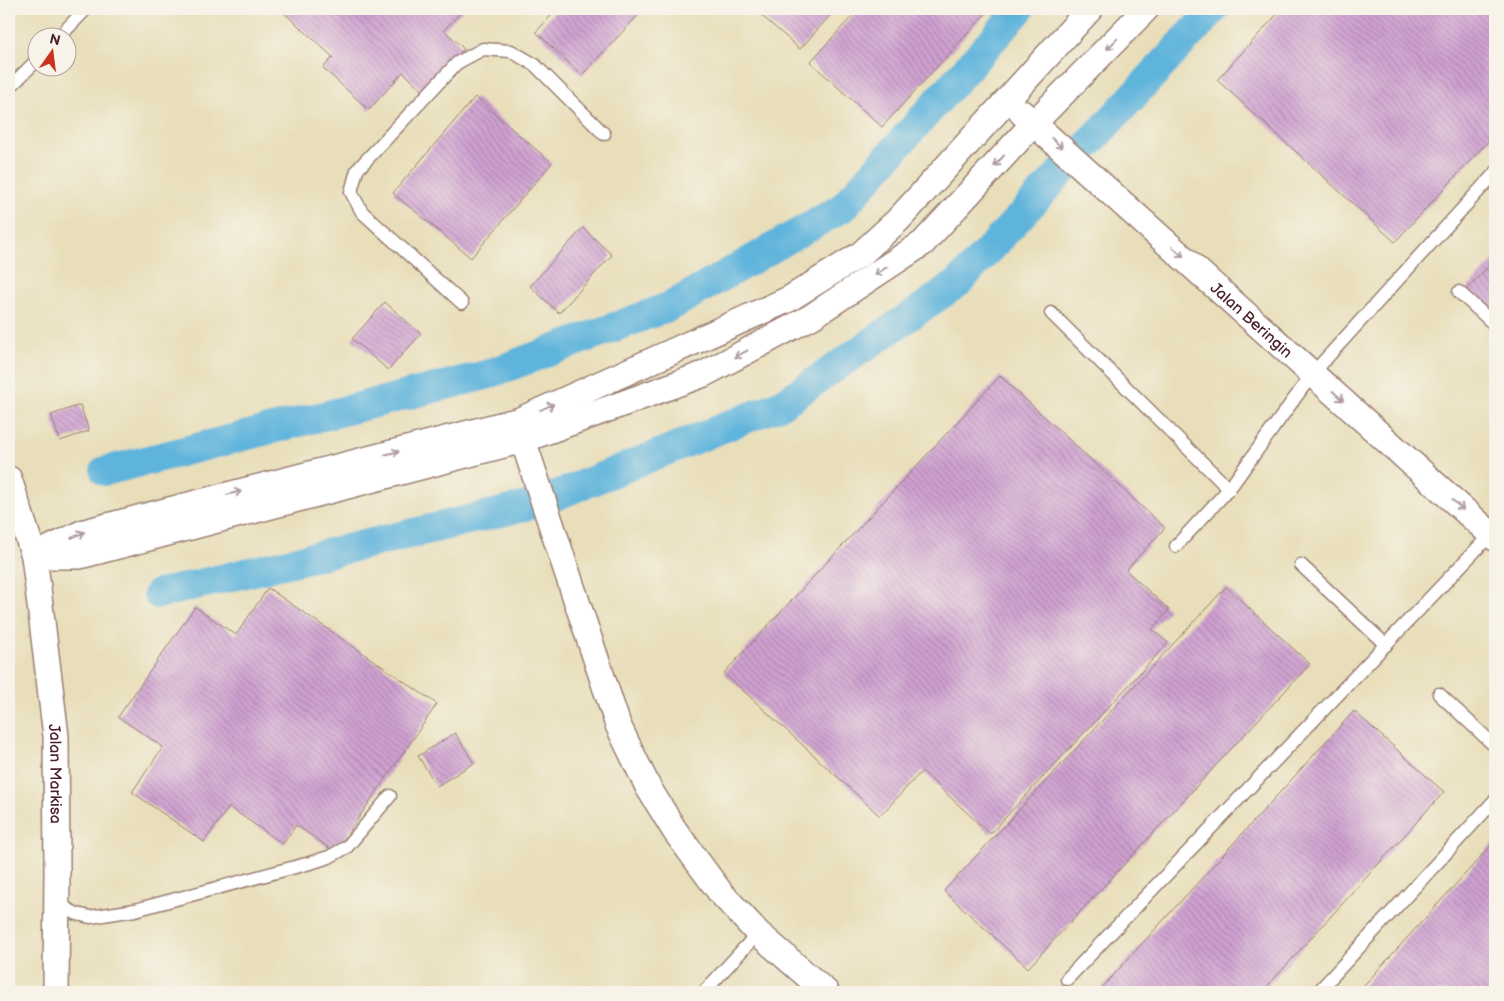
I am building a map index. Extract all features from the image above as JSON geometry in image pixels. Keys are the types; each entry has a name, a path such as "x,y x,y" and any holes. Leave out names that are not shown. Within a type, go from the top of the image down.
{"street":[{"path":"34,556 84,532 520,420 789,299 861,254 892,226 1090,9"},
{"path":"34,556 80,556 523,440 704,374 811,317 923,243 1034,123 1146,9"},
{"name":"Jalan Beringin","path":"1007,100 1493,536"},
{"path":"523,440 618,725 648,787 675,831 720,892 758,933 826,992"},
{"name":"Jalan Markisa","path":"9,479 34,556 56,736 56,992"}],"lane":[{"path":"68,28 86,9"},
{"path":"462,303 362,212 351,192 357,170 458,63 483,49 511,51 535,65 604,134"},
{"path":"9,88 28,69"},
{"path":"1176,546 1228,489 1313,373 1495,173"},
{"path":"1459,292 1495,325"},
{"path":"1051,314 1228,489"},
{"path":"1067,979 1386,645 1493,536"},
{"path":"1301,565 1386,645"},
{"path":"1439,694 1495,746"},
{"path":"57,901 68,910 90,917 126,911 310,863 329,857 347,847 390,796"},
{"path":"1318,992 1495,800"},
{"path":"704,992 758,933"}],"building":[{"path":"280,9 464,9 444,30 464,49 424,92 403,72 369,110 323,68 333,57"},
{"path":"557,9 644,9 582,75 536,32"},
{"path":"754,9 836,9 800,49"},
{"path":"859,9 990,9 882,127 810,62"},
{"path":"1282,9 1495,9 1495,134 1395,242 1217,80"},
{"path":"475,97 552,163 471,258 393,193"},
{"path":"583,228 612,255 559,313 530,286"},
{"path":"1495,259 1495,318 1465,291"},
{"path":"385,302 421,334 388,370 352,339"},
{"path":"1000,376 1165,528 1126,570 1169,610 1152,629 1168,643 990,834 922,771 880,816 724,673"},
{"path":"80,405 89,431 60,441 51,415"},
{"path":"1226,587 1310,664 1028,968 944,891"},
{"path":"268,588 437,704 335,852 296,825 283,844 229,807 204,842 132,792 163,747 118,717 195,607 236,635"},
{"path":"1354,711 1444,792 1262,992 1098,992"},
{"path":"455,733 474,763 437,786 418,756"},
{"path":"1495,841 1495,992 1358,992"}],"waterway":[{"path":"105,471 486,375 671,306 842,208 1020,9"},
{"path":"1083,150 1214,9"},
{"path":"552,497 782,404 958,283 1064,169"},
{"path":"158,594 539,503"}]}
